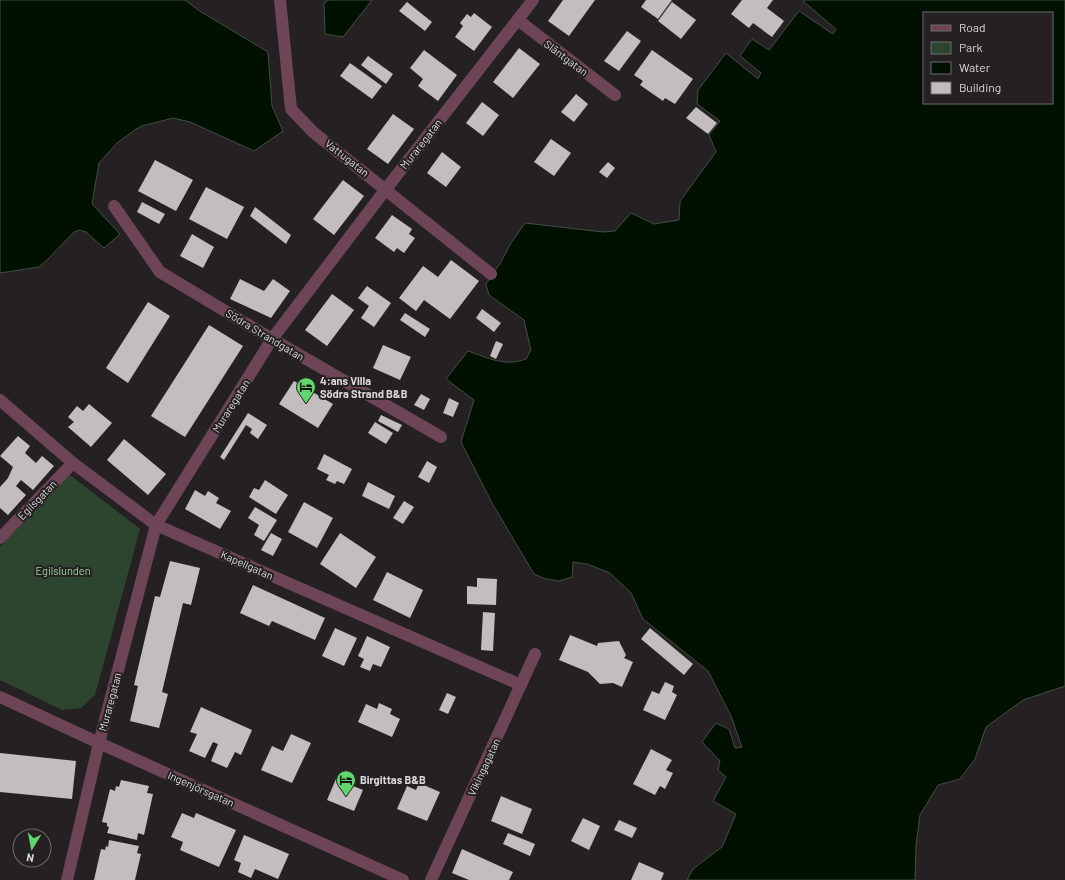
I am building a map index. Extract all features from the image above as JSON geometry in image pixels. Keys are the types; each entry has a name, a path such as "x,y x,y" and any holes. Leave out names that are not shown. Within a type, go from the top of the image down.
{"street":[{"name":"Vattugatan","path":"280,0 292,108 313,132 386,189 490,274"},
{"name":"Muraregatan","path":"67,880 99,743 156,526 272,340 386,189 534,0"},
{"name":"Släntgatan","path":"518,20 615,95"},
{"name":"Södra Strandgatan","path":"114,206 160,272 272,340 441,437"},
{"name":"Kapellgatan","path":"0,400 73,462 156,526 521,684"},
{"name":"Egilsgatan","path":"0,538 73,462"},
{"name":"Vikingagatan","path":"432,880 535,654"},
{"name":"Ingenjörsgatan","path":"0,697 403,880"}],"green space":[{"name":"Egilslunden","path":"70,475 140,529 95,695 81,708 62,710 0,680 0,547"}],"water":[{"path":"0,0 185,0 198,10 268,52 272,106 283,131 254,151 190,122 173,118 136,129 117,143 99,163 92,204 120,234 104,248 86,232 79,230 74,232 39,267 0,273"},
{"path":"329,0 372,0 343,37 325,34 324,3"},
{"path":"804,0 1065,0 1065,686 1023,700 986,727 975,759 960,779 938,785 920,815 916,845 915,880 687,880 693,869 722,847 736,814 713,801 726,777 718,770 720,761 702,742 716,723 729,729 735,748 742,747 731,716 708,671 643,619 631,593 610,573 587,564 573,562 572,577 559,581 546,579 534,574 492,503 461,442 474,400 446,379 468,351 497,361 511,362 526,359 531,350 524,320 489,295 486,284 525,223 603,232 615,231 631,213 654,224 679,220 680,201 716,152 709,135 720,121 697,104 698,90 726,53 758,79 761,73 740,56 752,39 769,50 799,11 833,34 836,29 804,2"}],"building":[{"path":"563,0 595,0 569,36 548,21"},
{"path":"646,0 672,0 658,19 641,7"},
{"path":"742,0 773,0 767,8 784,21 772,37 753,23 749,28 731,14"},
{"path":"407,2 432,22 425,31 399,11"},
{"path":"672,2 696,20 681,39 658,21"},
{"path":"474,13 492,27 474,51 455,37 463,26 460,23 467,14 471,17"},
{"path":"627,31 641,41 619,71 604,61"},
{"path":"519,48 540,64 513,98 493,82"},
{"path":"424,50 457,75 438,101 418,86 423,79 410,68"},
{"path":"652,50 693,79 675,104 665,98 663,101 640,85 643,81 634,75"},
{"path":"368,56 393,74 386,84 361,65"},
{"path":"350,63 382,86 372,99 340,76"},
{"path":"576,94 588,104 574,122 561,112"},
{"path":"482,102 499,115 483,136 466,123"},
{"path":"696,107 717,123 708,134 686,118"},
{"path":"393,114 414,129 388,164 367,149"},
{"path":"551,139 571,153 554,176 534,162"},
{"path":"442,152 461,167 446,187 427,173"},
{"path":"155,160 193,180 176,211 138,191"},
{"path":"608,162 615,168 607,178 599,172"},
{"path":"343,180 364,196 334,235 313,219"},
{"path":"206,187 244,207 227,239 189,219"},
{"path":"142,202 165,214 159,224 137,212"},
{"path":"255,207 291,235 286,244 250,216"},
{"path":"392,215 412,229 409,234 415,238 404,253 397,248 394,252 375,238"},
{"path":"192,234 214,247 203,268 180,256"},
{"path":"451,260 479,281 450,319 424,300 416,311 399,298 423,266 438,277"},
{"path":"240,279 264,291 273,279 290,291 271,318 230,299"},
{"path":"367,286 391,303 374,327 361,318 369,306 358,298"},
{"path":"332,294 354,310 327,346 305,330"},
{"path":"148,302 170,316 128,383 106,368"},
{"path":"482,309 501,323 494,332 476,318"},
{"path":"405,313 430,329 425,337 400,320"},
{"path":"209,325 243,346 185,437 151,416"},
{"path":"496,341 503,344 496,359 490,356"},
{"path":"383,345 411,357 400,380 373,368"},
{"path":"294,381 333,404 318,428 279,404"},
{"path":"421,394 430,399 424,410 414,405"},
{"path":"449,398 459,403 453,417 443,413"},
{"path":"89,404 112,423 91,447 68,427 74,422 68,417 77,406 83,411"},
{"path":"248,413 267,425 258,439 250,433 252,429 246,425 224,460 220,457"},
{"path":"381,415 402,425 398,432 378,421"},
{"path":"375,422 393,433 386,444 368,433"},
{"path":"18,436 30,446 25,453 36,463 42,456 54,466 33,490 21,480 16,486 26,495 8,515 0,508 0,487 8,478 13,467 0,456"},
{"path":"124,439 166,474 148,495 107,460"},
{"path":"324,454 352,469 344,484 337,481 335,484 326,480 329,475 317,469"},
{"path":"427,461 437,467 429,483 418,477"},
{"path":"265,480 288,495 276,514 249,497 254,488 259,490"},
{"path":"368,482 395,496 389,509 362,496"},
{"path":"195,490 205,496 208,491 219,498 216,503 231,511 220,529 185,509"},
{"path":"404,501 414,507 403,524 393,518"},
{"path":"304,502 333,518 317,548 288,532"},
{"path":"255,507 277,520 264,541 254,535 259,525 248,518"},
{"path":"271,533 282,539 273,556 261,550"},
{"path":"340,533 376,557 356,588 320,564"},
{"path":"170,561 200,568 191,605 183,603 162,692 168,694 159,728 130,721 138,686 134,685 155,596 160,597"},
{"path":"387,572 423,590 410,618 373,600"},
{"path":"477,578 497,579 496,605 467,604 467,586 477,587"},
{"path":"253,585 325,618 315,640 272,621 269,626 240,613"},
{"path":"483,612 495,613 493,651 481,650"},
{"path":"335,628 357,638 344,666 322,656"},
{"path":"650,628 693,664 684,675 641,639"},
{"path":"570,635 597,646 598,643 619,641 626,655 624,658 633,662 622,687 613,683 600,684 588,672 559,660"},
{"path":"367,636 390,647 381,667 373,664 370,671 360,667 364,659 358,656"},
{"path":"665,682 674,686 672,692 677,695 665,720 643,710 652,691 659,694"},
{"path":"447,693 456,697 448,714 439,710"},
{"path":"379,703 392,709 390,714 400,719 392,737 358,722 366,704 377,709"},
{"path":"201,707 252,730 241,755 235,752 227,768 211,761 218,744 213,742 205,758 189,751 197,734 190,732"},
{"path":"291,734 311,743 292,783 261,770 272,746 283,751"},
{"path":"651,749 672,760 666,770 673,773 665,789 660,786 655,795 633,784"},
{"path":"0,753 76,761 72,799 0,792"},
{"path":"336,779 363,790 354,811 327,800"},
{"path":"121,780 149,786 147,793 153,794 144,835 138,833 137,840 107,833 109,827 107,826 107,823 102,822 110,789 115,791 116,786 119,787"},
{"path":"419,783 440,792 427,821 397,809 407,786 416,790"},
{"path":"501,796 532,809 522,834 491,821"},
{"path":"182,813 194,818 196,813 236,830 219,867 180,850 183,842 171,837"},
{"path":"583,818 600,826 589,850 571,841"},
{"path":"619,820 637,828 632,838 614,830"},
{"path":"508,833 535,844 530,856 503,844"},
{"path":"244,835 289,854 278,879 255,869 251,878 238,872 241,863 234,860"},
{"path":"109,840 139,846 137,853 141,854 135,880 94,880 101,849 105,850 106,846 108,847"},
{"path":"462,849 513,872 509,880 469,880 452,873"},
{"path":"639,862 664,873 661,880 631,880"}],"place":[{"name":"4:ans Villa Södra Strand B&B","path":"306,404"},
{"name":"Birgittas B&B","path":"346,797"}]}
